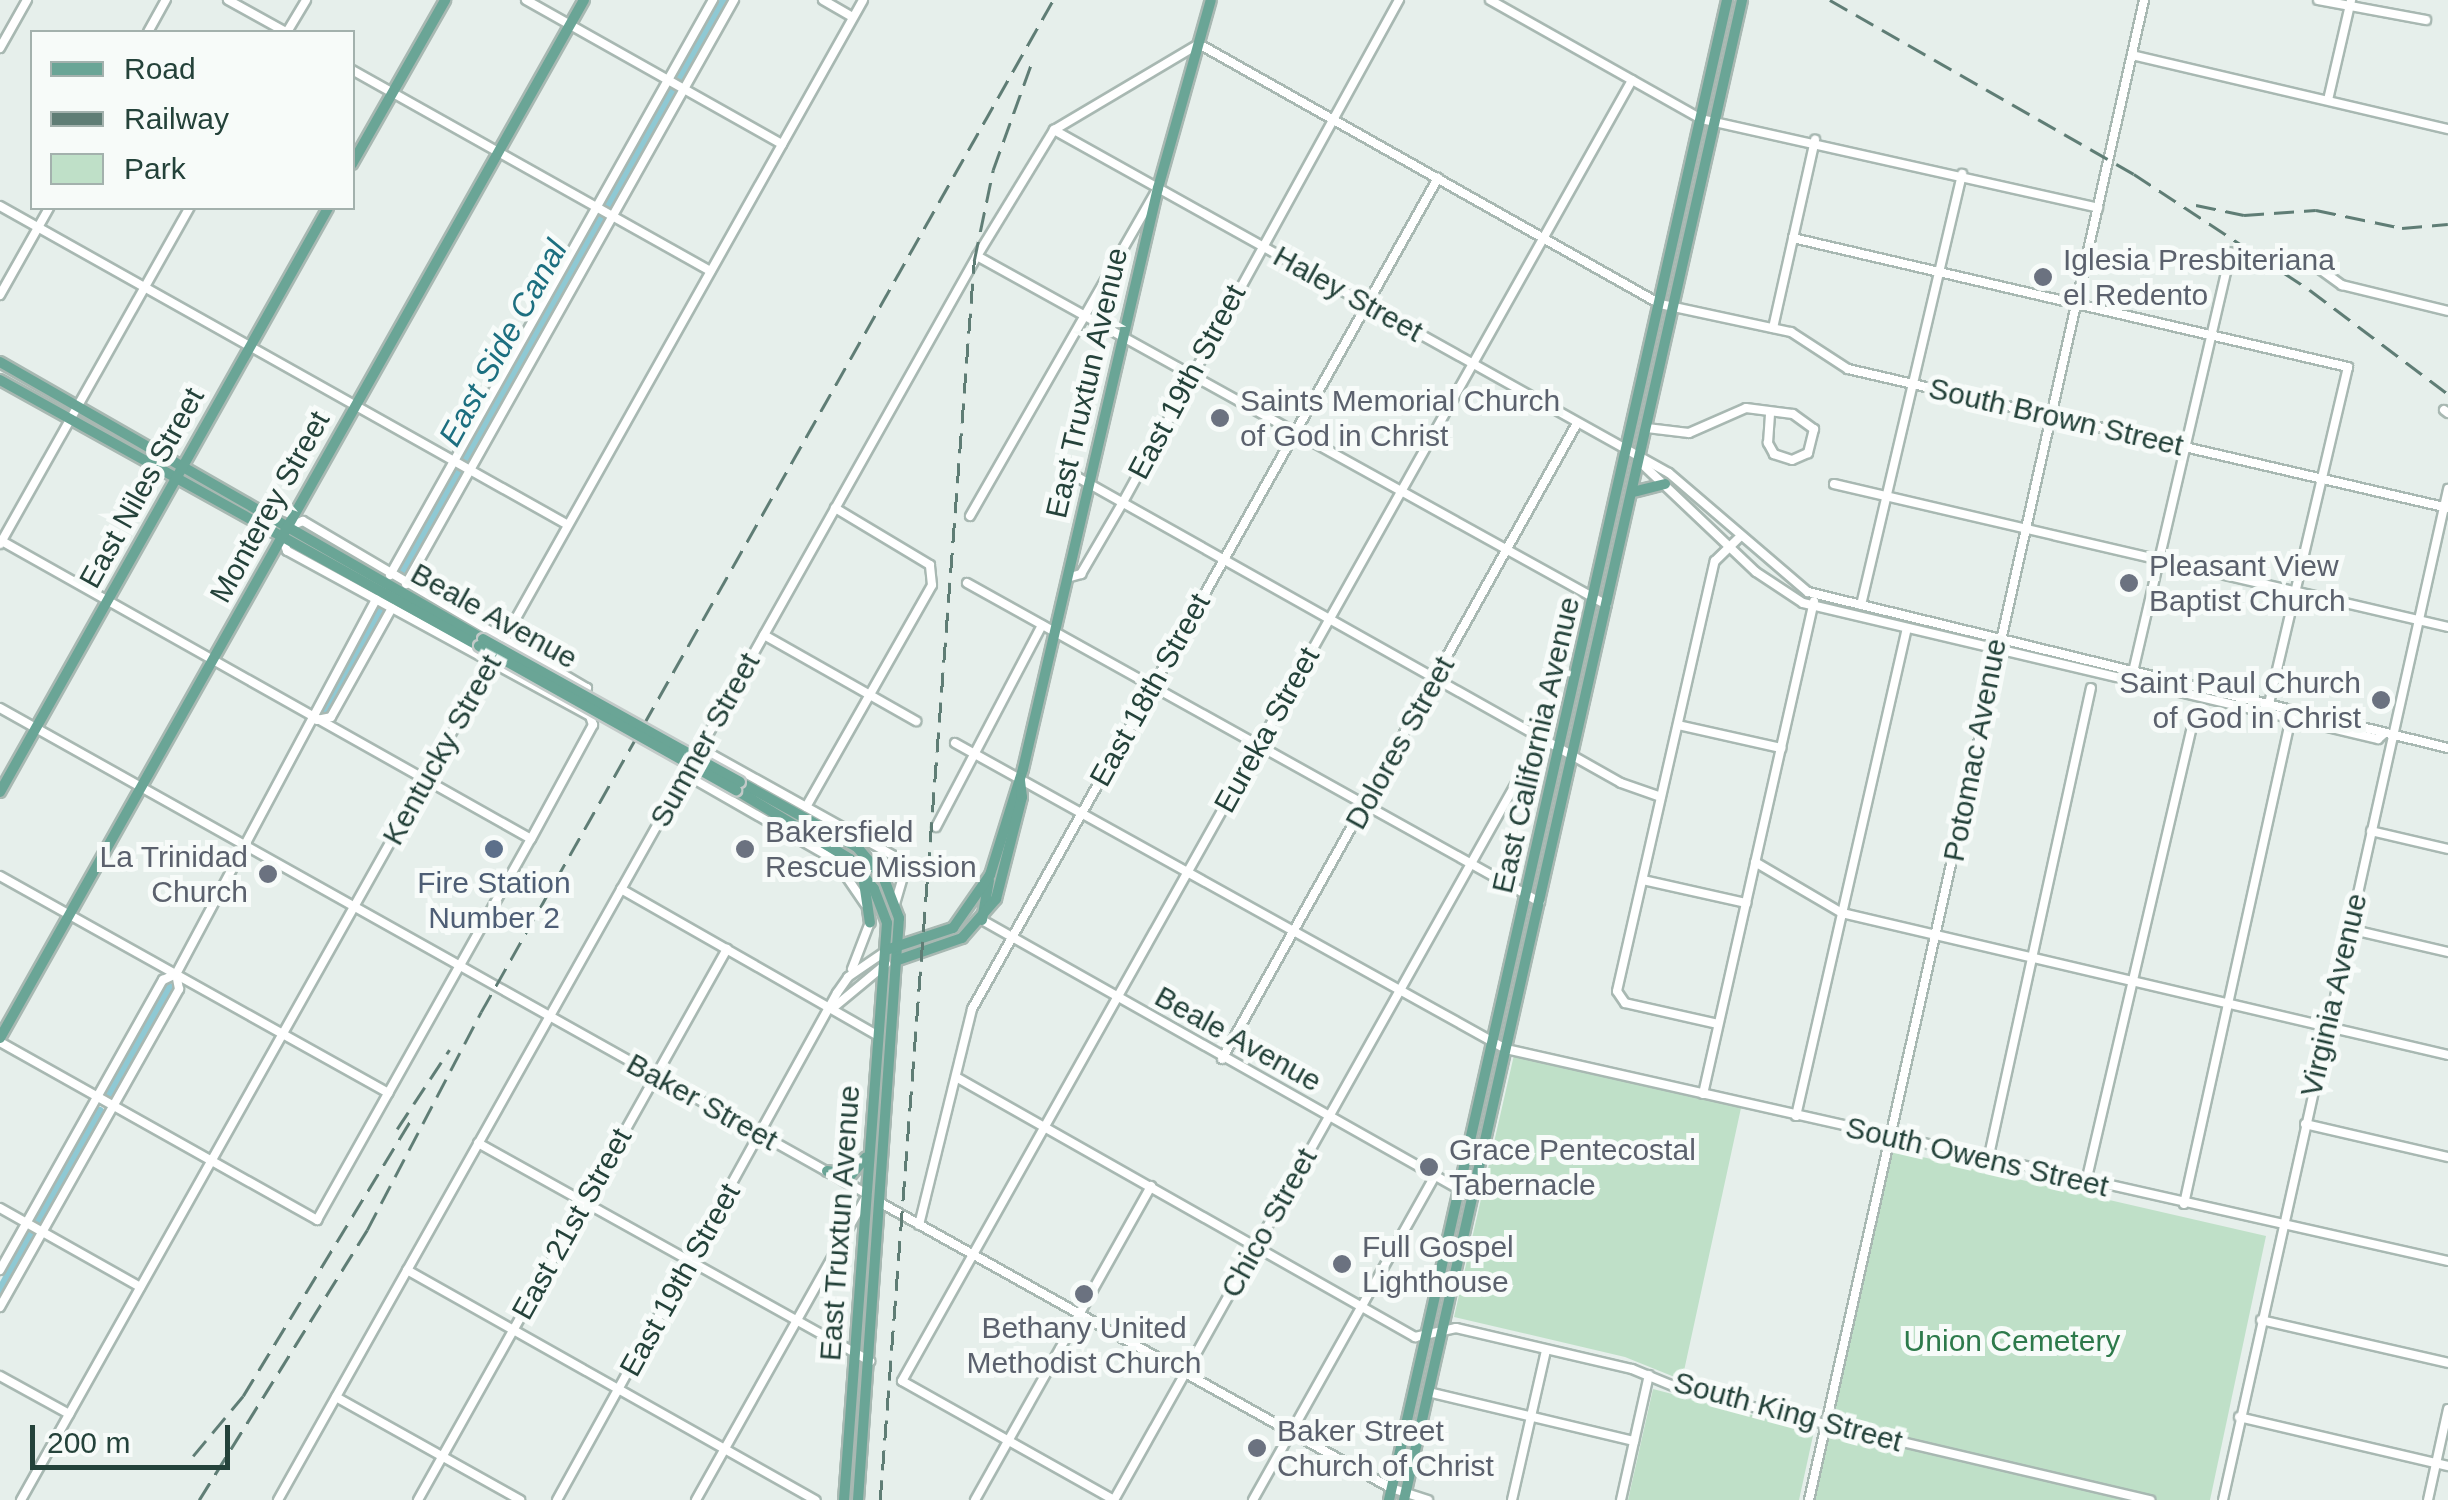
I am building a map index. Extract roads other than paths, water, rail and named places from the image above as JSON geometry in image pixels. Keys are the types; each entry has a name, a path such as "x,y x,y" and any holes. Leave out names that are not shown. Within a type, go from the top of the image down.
{"main road":[{"path":"355,159 445,0"},
{"name":"Monterey Street","path":"0,1040 584,0"},
{"name":"East Truxtun Avenue","path":"982,920 1005,871 1020,779 1158,188 1212,0"},
{"name":"East California Avenue","path":"1390,1494 1727,0"},
{"name":"East California Avenue","path":"1405,1497 1742,0"},
{"name":"East Niles Street","path":"0,792 327,210"},
{"name":"Beale Avenue","path":"0,362 182,465 285,532"},
{"name":"Beale Avenue","path":"0,380 175,478 285,532 738,786 857,847 881,874 895,904 899,960"},
{"path":"1632,492 1665,484"},
{"path":"303,500 303,521"},
{"path":"268,562 287,551"},
{"name":"East Truxtun Avenue","path":"886,950 952,928 990,876 1010,794 1020,779"},
{"name":"Beale Avenue","path":"738,786 858,867 884,910 886,964"},
{"path":"858,867 870,923"},
{"path":"886,964 962,938 982,920 990,876"},
{"name":"East Truxtun Avenue","path":"858,1500 899,960"},
{"name":"East Truxtun Avenue","path":"844,1500 886,964"},
{"path":"879,1036 892,1077"},
{"path":"826,1172 857,1172 872,1132"}],"street":[{"path":"0,48 27,0"},
{"path":"149,30 166,0"},
{"path":"228,0 283,30"},
{"path":"288,30 306,0"},
{"path":"526,0 782,144"},
{"path":"390,575 713,0"},
{"path":"406,584 734,0"},
{"path":"823,0 853,17"},
{"name":"Kentucky Street","path":"21,1500 862,0"},
{"name":"East 19th Street","path":"1067,578 1081,574 1123,502 1190,373 1399,0"},
{"path":"1490,0 1701,119 1815,140 2098,208"},
{"name":"Potomac Avenue","path":"1808,1500 1936,936 1997,637 2144,0"},
{"path":"2318,0 2426,20"},
{"path":"2328,100 2350,4"},
{"path":"1199,44 1660,304"},
{"name":"Sumner Street","path":"278,1500 977,256 1054,130 1199,44"},
{"path":"2132,54 2448,129"},
{"path":"355,72 710,271"},
{"name":"Eureka Street","path":"1008,1440 902,1381 1632,80"},
{"name":"Haley Street","path":"1054,130 1639,461"},
{"path":"1773,328 1815,140"},
{"path":"1861,605 1962,174"},
{"name":"East 18th Street","path":"919,1225 972,1009 1438,178"},
{"path":"970,516 1158,188"},
{"path":"0,206 568,525"},
{"path":"0,295 47,210"},
{"path":"188,210 1,542 531,838"},
{"path":"1793,238 2348,367 2267,713"},
{"path":"2131,681 2231,252"},
{"path":"977,256 1607,605"},
{"path":"2326,263 2321,270 2342,285 2448,311"},
{"name":"South Brown Street","path":"1660,304 1773,328 1807,340 1848,369 2446,508"},
{"path":"1647,428 1682,434 1746,408 1770,416 1792,414 1810,423 1814,438 1808,454 1792,460 1774,454 1768,443 1770,416"},
{"name":"Dolores Street","path":"1222,1059 1576,425"},
{"path":"1639,461 1768,582 1813,606 2378,739 2389,734"},
{"path":"1639,461 1695,490 1741,536 1815,595 2381,726 2389,734 2448,748"},
{"path":"1070,473 1629,787 1661,797"},
{"path":"1834,484 2448,627"},
{"name":"Virginia Avenue","path":"2223,1500 2389,734 2448,490"},
{"path":"806,807 932,576 921,558 835,508"},
{"path":"0,1040 317,1220 592,725 576,708 287,551 285,532 303,521 588,688 576,708"},
{"path":"1718,1024 1626,1003 1618,988 1715,561 1741,536"},
{"path":"967,583 1527,899 1540,902"},
{"path":"1703,1094 1815,595"},
{"path":"0,1270 163,980 176,974 317,720 315,708 376,599"},
{"path":"317,720 331,717 392,608"},
{"path":"1796,1116 1910,617"},
{"path":"936,827 1042,625"},
{"path":"764,635 916,721"},
{"path":"1988,1160 2091,688"},
{"name":"Baker Street","path":"0,708 1291,1432 1390,1494 1428,1500"},
{"path":"2086,1182 2196,712"},
{"path":"2184,1204 2292,718"},
{"path":"1678,725 1781,748"},
{"name":"Chico Street","path":"1114,1500 1542,738"},
{"name":"South Owens Street","path":"954,742 1506,1049 2448,1261"},
{"path":"700,748 907,864 895,904"},
{"path":"686,774 835,860 860,894 870,923 848,976"},
{"path":"2371,831 2448,849"},
{"path":"1755,862 1842,913 2448,1055"},
{"path":"0,876 388,1093"},
{"path":"1642,880 1746,903"},
{"path":"621,889 879,1036"},
{"name":"Beale Avenue","path":"982,920 1010,940 1473,1198"},
{"path":"2349,929 2448,952"},
{"name":"East 21st Street","path":"418,1500 727,948"},
{"path":"848,976 886,950"},
{"name":"East 19th Street","path":"833,1008 886,964"},
{"path":"0,1308 179,989 176,974"},
{"name":"East 19th Street","path":"557,1500 848,976"},
{"path":"956,1077 1415,1337 1442,1330"},
{"path":"2305,1124 2448,1158"},
{"path":"478,1143 689,1264 870,1361"},
{"path":"1253,1500 1434,1178"},
{"path":"974,1500 1151,1186"},
{"path":"696,1500 868,1194"},
{"path":"0,1208 140,1287"},
{"path":"407,1270 816,1500"},
{"path":"2261,1320 2448,1363"},
{"name":"South King Street","path":"1442,1330 1649,1374 1685,1391 2150,1500"},
{"path":"1512,1500 1546,1350"},
{"path":"1621,1500 1649,1374"},
{"path":"0,1376 69,1414"},
{"path":"1428,1392 1634,1440"},
{"path":"336,1397 520,1500"},
{"path":"2428,1500 2448,1409"},
{"path":"2239,1417 2448,1466"},
{"path":"1008,1440 1114,1500"}],"waterway":[{"name":"East Side Canal","path":"398,580 724,0"},
{"name":"East Side Canal","path":"325,711 386,601"},
{"name":"East Side Canal","path":"108,1096 170,987"},
{"name":"East Side Canal","path":"0,1290 100,1111"}],"railway":[{"path":"199,1500 367,1230 481,1012 1053,0"},
{"path":"1830,0 2134,174 2310,290 2448,394"},
{"path":"880,1500 974,261 993,170 1033,59"},
{"path":"2196,205 2244,215 2316,210 2402,228 2448,224"},
{"path":"397,1129 449,1050"},
{"path":"193,1456 243,1396 410,1121"}],"place":[{"name":"Iglesia Presbiteriana el Redento","path":"2043,277"},
{"name":"Saints Memorial Church of God in Christ","path":"1220,418"},
{"name":"Pleasant View Baptist Church","path":"2129,583"},
{"name":"Saint Paul Church of God in Christ","path":"2381,700"},
{"name":"Fire Station Number 2","path":"494,849"},
{"name":"Bakersfield Rescue Mission","path":"745,849"},
{"name":"La Trinidad Church","path":"268,874"},
{"name":"Grace Pentecostal Tabernacle","path":"1429,1167"},
{"name":"Full Gospel Lighthouse","path":"1342,1264"},
{"name":"Bethany United Methodist Church","path":"1084,1294"},
{"name":"Baker Street Church of Christ","path":"1257,1448"}],"park label":[{"name":"Union Cemetery","path":"2012,1341"}]}
